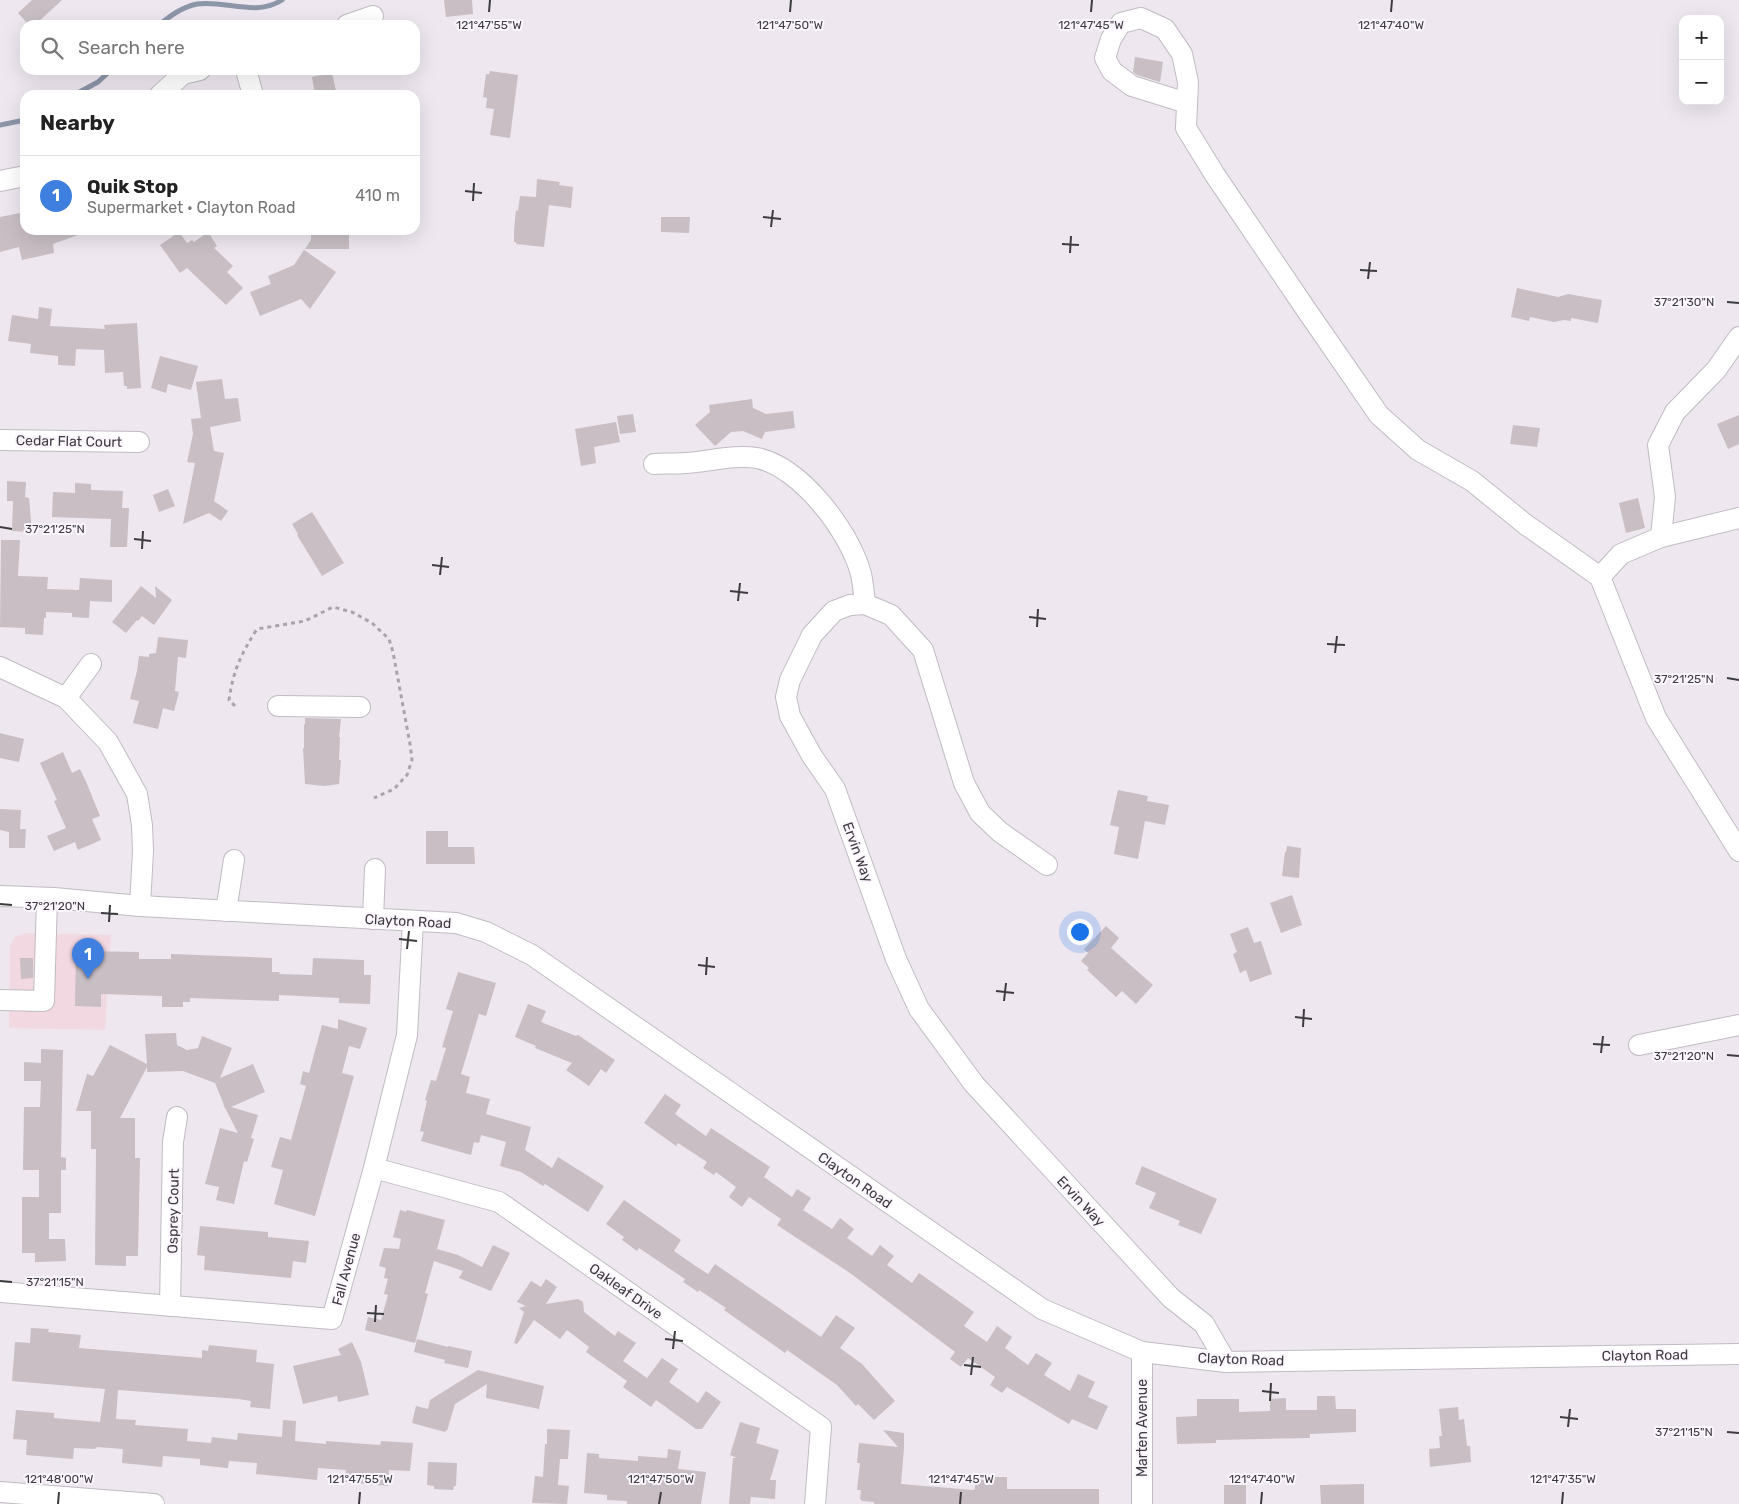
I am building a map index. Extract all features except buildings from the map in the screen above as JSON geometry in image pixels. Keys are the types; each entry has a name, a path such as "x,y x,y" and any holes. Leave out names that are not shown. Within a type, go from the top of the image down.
{"street":[{"path":"361,20 373,16"},
{"path":"1187,103 1132,86 1112,71 1105,58 1111,39 1120,23 1141,18 1165,29 1182,54 1188,82 1186,128 1205,160 1303,306 1379,415 1418,450 1472,481 1525,524 1600,577 1656,718 1739,851"},
{"path":"165,90 182,75"},
{"path":"247,75 252,90"},
{"path":"0,181 20,177"},
{"path":"1662,537 1665,497 1658,444 1675,412 1716,370 1739,337"},
{"name":"Cedar Flat Court","path":"0,440 139,442"},
{"path":"654,464 758,458 780,468 810,490 833,519 848,543 861,574 865,604 891,615 922,650 964,783 980,813 1000,832 1047,865"},
{"path":"1600,577 1621,554 1662,537 1739,518"},
{"name":"Ervin Way","path":"865,604 850,605 834,611 812,636 790,680 786,697 790,716 812,756 835,789 896,959 919,1008 974,1084 1171,1298 1204,1324 1226,1362"},
{"path":"66,698 91,664"},
{"path":"0,667 66,698 108,742 137,794 142,825 143,851 140,906"},
{"path":"278,706 360,708"},
{"path":"226,911 234,860"},
{"path":"373,918 375,868"},
{"name":"Clayton Road","path":"0,896 140,906 456,923 486,932 532,955 1042,1309 1142,1352 1226,1362 1739,1354"},
{"path":"0,1000 44,1001 47,898"},
{"name":"Fall Avenue","path":"0,1292 332,1319 374,1168 406,1035 413,921"},
{"path":"1639,1045 1739,1025"},
{"name":"Osprey Court","path":"170,1306 173,1142 177,1117"},
{"name":"Oakleaf Drive","path":"374,1168 499,1202 821,1427 815,1504"},
{"name":"Marten Avenue","path":"1142,1352 1142,1504"},
{"path":"0,1492 154,1504"}],"path":[{"path":"235,706 229,700 232,679 243,650 257,629 306,621 333,607 352,612 372,623 389,639 393,652 412,760 407,775 394,789 374,798"}],"shaded area":[{"path":"26,933 111,935 105,1030 9,1028 10,947 14,937"}],"waterway":[{"path":"166,20 181,10 197,4 208,3 251,8 272,5 282,0"},
{"path":"83,90 98,82 106,75"},
{"path":"0,125 20,121"}],"place":[{"name":"Quik Stop","path":"88,979"}]}
